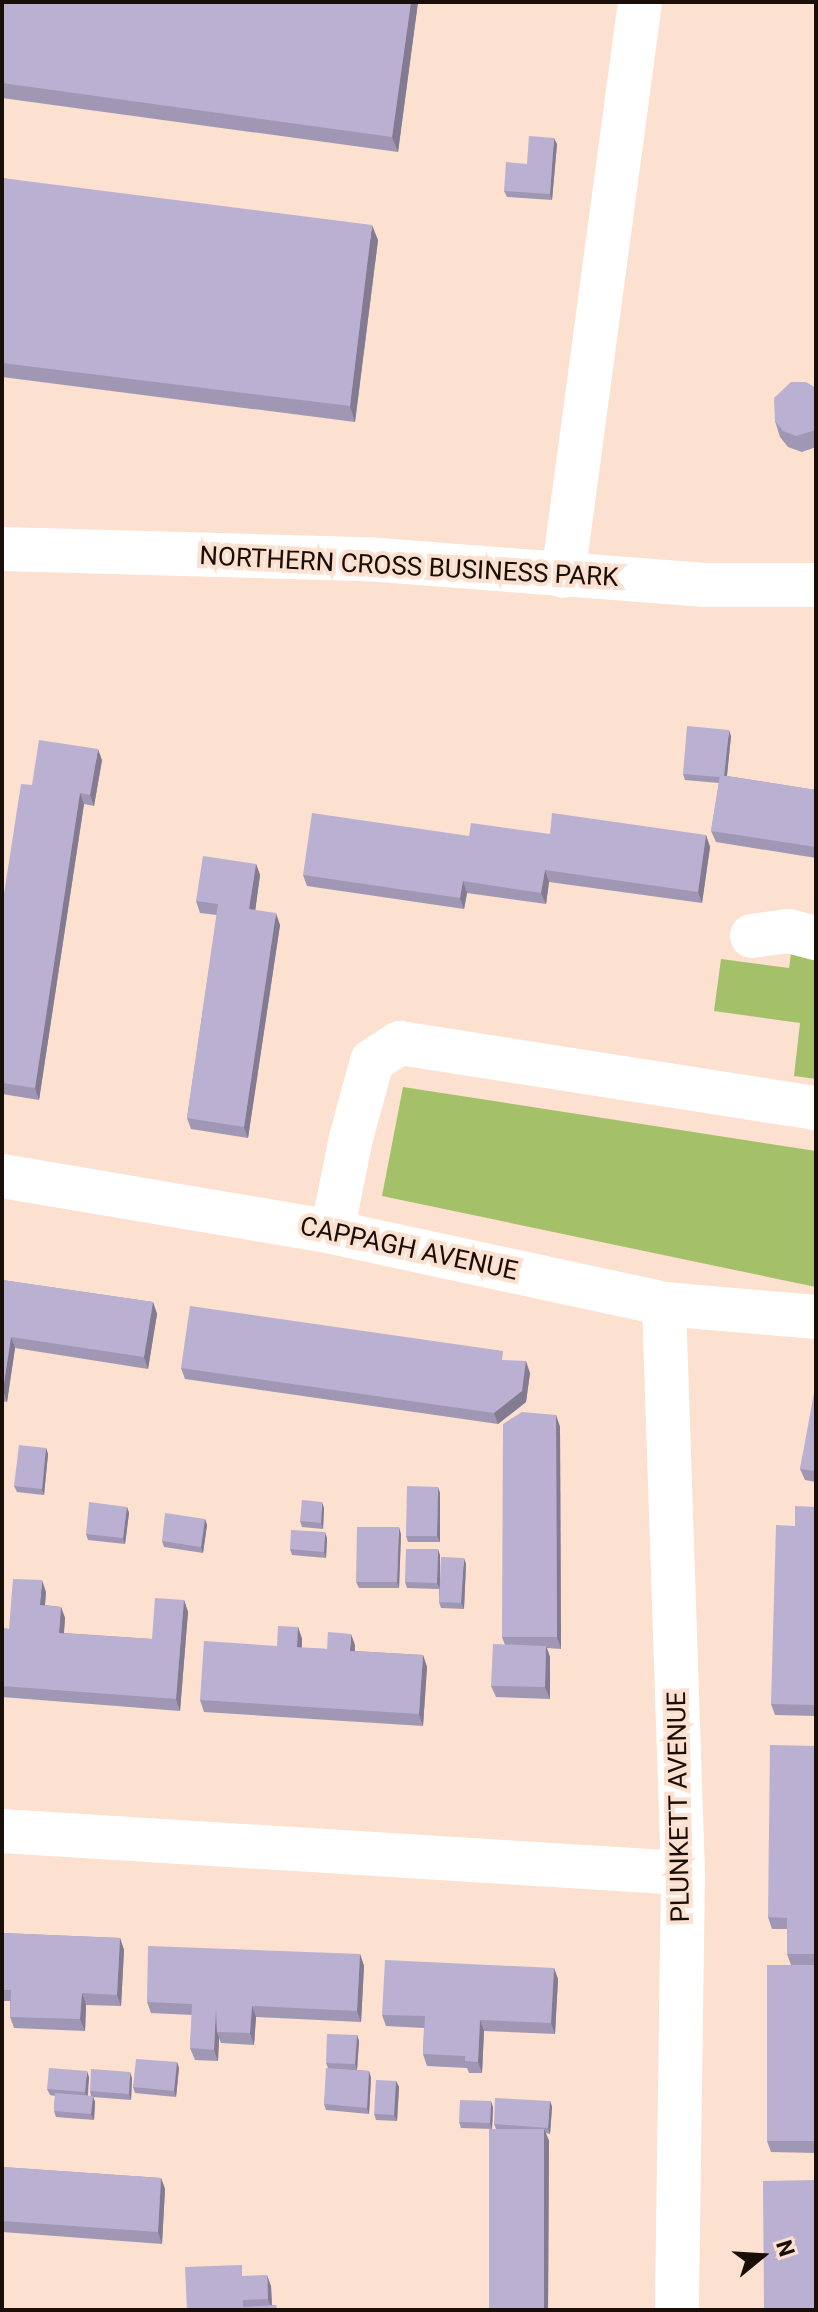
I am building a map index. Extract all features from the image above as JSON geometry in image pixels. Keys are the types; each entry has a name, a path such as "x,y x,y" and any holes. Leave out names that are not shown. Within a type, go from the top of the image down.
{"street":[{"path":"563,576 640,2"},
{"name":"NORTHERN CROSS BUSINESS PARK","path":"2,549 367,559 702,585 816,585"},
{"path":"752,936 789,931 816,938"},
{"path":"332,1232 372,1061 400,1043 816,1108"},
{"name":"CAPPAGH AVENUE","path":"2,1176 332,1232 664,1304 816,1317"},
{"name":"PLUNKETT AVENUE","path":"664,1304 683,1873 677,2310"},
{"path":"2,1831 683,1873"}],"green space":[{"path":"791,954 816,957 816,1079 794,1076 800,1023 714,1011 721,959 789,968"},
{"path":"403,1087 816,1151 816,1287 382,1196"}],"building":[{"path":"2,2 411,2 392,137 2,83"},
{"path":"529,136 554,138 550,194 504,191 506,162 527,164"},
{"path":"2,178 372,225 350,406 2,363"},
{"path":"791,382 806,382 816,388 816,430 796,436 783,431 775,421 774,398"},
{"path":"687,726 729,730 724,776 683,774"},
{"path":"39,740 98,749 90,795 80,793 35,1088 2,1083 2,907 21,784 32,785"},
{"path":"720,775 816,790 816,847 711,831"},
{"path":"312,813 469,836 471,823 550,834 552,813 706,835 698,892 545,870 541,893 463,881 460,898 303,875"},
{"path":"203,856 256,864 249,909 276,913 244,1127 187,1118 218,904 196,901"},
{"path":"2,1280 153,1302 144,1357 11,1337 2,1390"},
{"path":"190,1306 503,1351 502,1360 526,1361 522,1391 494,1413 181,1368"},
{"path":"816,1394 816,1471 800,1469"},
{"path":"522,1412 556,1415 557,1637 502,1637 503,1424"},
{"path":"19,1445 46,1448 42,1489 14,1486"},
{"path":"407,1486 438,1487 437,1536 406,1536"},
{"path":"302,1500 322,1502 321,1523 300,1521"},
{"path":"89,1502 127,1507 123,1538 86,1534"},
{"path":"795,1506 816,1507 816,1705 771,1704 776,1525 795,1526"},
{"path":"165,1513 205,1519 201,1547 162,1541"},
{"path":"357,1527 399,1527 397,1582 356,1582"},
{"path":"291,1530 325,1532 324,1552 290,1549"},
{"path":"406,1549 438,1549 437,1583 405,1582"},
{"path":"441,1557 464,1558 461,1603 439,1602"},
{"path":"13,1579 42,1580 40,1605 61,1607 59,1633 152,1639 155,1598 184,1600 176,1699 2,1686 2,1628 9,1629"},
{"path":"278,1626 298,1627 297,1647 327,1649 328,1632 351,1634 350,1651 423,1655 419,1714 200,1700 204,1641 277,1646"},
{"path":"493,1644 546,1646 545,1687 491,1686"},
{"path":"770,1745 816,1746 816,1954 787,1954 787,1918 768,1917"},
{"path":"2,1933 120,1938 117,1995 82,1993 80,2019 10,2017 11,1990 2,1990"},
{"path":"148,1946 360,1954 357,2011 252,2006 250,2033 217,2032 216,2008 214,2050 190,2048 192,2004 147,2002"},
{"path":"385,1960 554,1968 551,2023 480,2020 478,2062 465,2061 465,2056 423,2054 425,2016 382,2015"},
{"path":"767,1965 816,1965 816,2141 767,2141"},
{"path":"327,2034 357,2035 355,2064 326,2063"},
{"path":"136,2059 177,2062 174,2091 133,2087"},
{"path":"49,2068 87,2071 85,2092 47,2089"},
{"path":"326,2068 369,2071 367,2108 324,2104"},
{"path":"91,2069 130,2072 129,2094 90,2091"},
{"path":"376,2080 396,2081 394,2115 374,2114"},
{"path":"55,2093 93,2096 91,2114 54,2111"},
{"path":"495,2098 550,2101 548,2128 494,2124"},
{"path":"460,2100 491,2101 490,2123 459,2122"},
{"path":"489,2129 544,2129 544,2310 489,2310"},
{"path":"2,2167 161,2178 158,2232 2,2221"},
{"path":"816,2180 816,2310 764,2310 763,2181"},
{"path":"242,2265 242,2276 267,2275 268,2299 243,2300 243,2307 276,2305 276,2310 187,2310 185,2267"}]}
